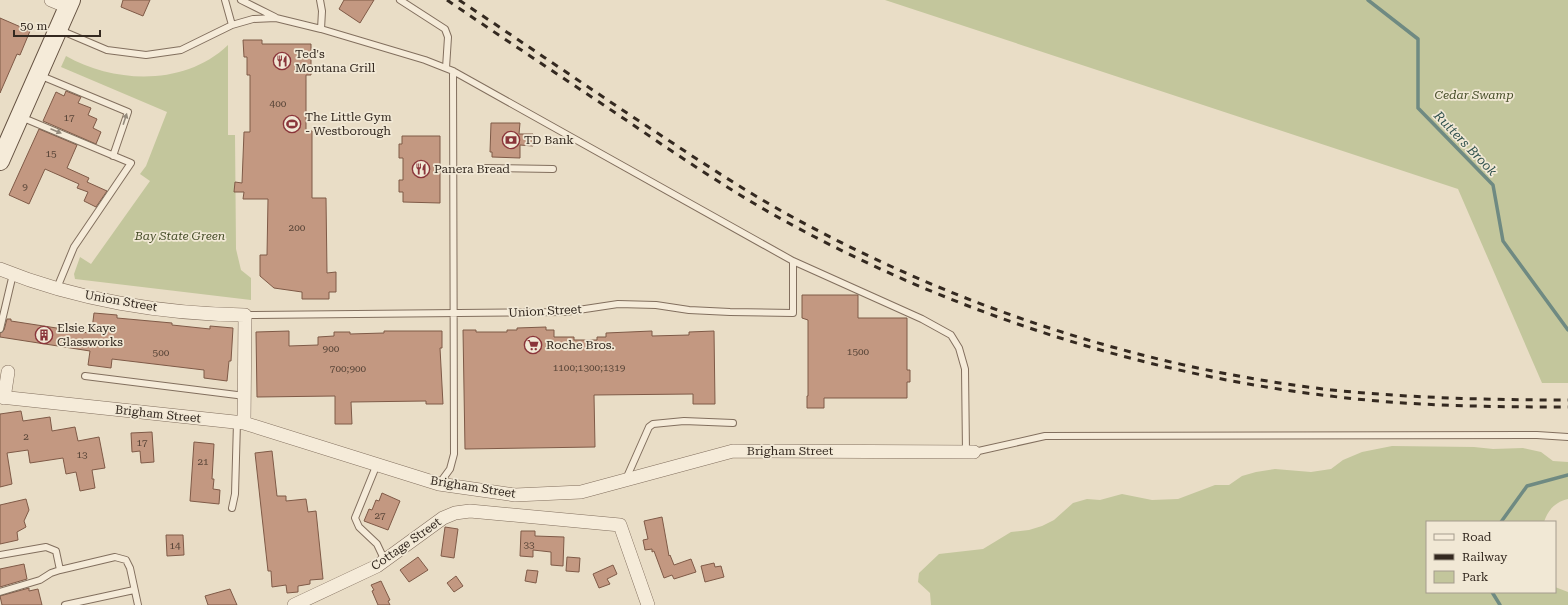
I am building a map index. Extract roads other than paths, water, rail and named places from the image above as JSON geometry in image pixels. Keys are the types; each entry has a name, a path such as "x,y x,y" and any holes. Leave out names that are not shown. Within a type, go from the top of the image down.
{"main road":[{"path":"0,161 70,4"}],"street":[{"path":"51,0 70,4"},
{"name":"Union Street","path":"0,268 13,274 57,288 136,305 214,314 245,315"},
{"path":"241,423 245,396 245,315"},
{"path":"2,398 8,372"},
{"name":"Brigham Street","path":"2,398 241,423 439,484 515,495 582,492 733,451 970,452"},
{"name":"Cottage Street","path":"294,605 385,561 443,518 462,511 478,511 620,525 648,605"}],"lane":[{"path":"225,0 232,25"},
{"path":"241,0 276,18 321,29 453,71 793,261 922,319 951,335 959,348 965,369 970,452 1045,436 1537,435 1568,437"},
{"path":"320,0 322,11 321,29"},
{"path":"400,0 445,29 448,37 446,68"},
{"path":"58,29 107,50 146,55 181,50 232,25 253,19 276,18"},
{"path":"439,484 450,469 454,457 453,71"},
{"path":"38,74 128,112 113,156"},
{"path":"20,116 131,163 74,247 57,288"},
{"path":"483,168 553,169"},
{"name":"Union Street","path":"245,315 565,312 618,304 656,305 689,310 793,313 793,261"},
{"path":"0,329 13,274"},
{"path":"85,376 245,396"},
{"path":"626,480 648,427 653,424 684,421 733,423"},
{"path":"232,508 241,423"},
{"path":"377,464 355,518 359,527 377,544 385,561"},
{"path":"0,555 46,547 56,551 60,570"},
{"path":"0,592 40,580 51,573 60,570 115,557 126,560 130,568 138,605"},
{"path":"65,605 134,590"}],"waterway":[{"name":"Rutters Brook","path":"1368,0 1418,39 1418,108 1493,185 1503,241 1568,330"},
{"name":"Rutters Brook","path":"1502,521 1527,486 1568,475"},
{"name":"Rutters Brook","path":"1493,593 1500,605"}],"railway":[{"path":"447,0 754,204 839,249 905,280 973,308 1114,354 1257,386 1389,402 1478,406 1568,407"},
{"path":"459,0 703,163 778,209 842,243 909,274 977,302 1046,327 1116,348 1188,366 1260,380 1332,390 1421,397 1568,400"}],"place":[{"name":"Ted's Montana Grill","path":"282,61"},
{"name":"The Little Gym - Westborough","path":"292,124"},
{"name":"TD Bank","path":"511,140"},
{"name":"Panera Bread","path":"421,169"},
{"name":"Elsie Kaye Glassworks","path":"44,335"},
{"name":"Roche Bros.","path":"533,345"}],"park label":[{"name":"Cedar Swamp","path":"1474,95"},
{"name":"Bay State Green","path":"180,236"}]}
